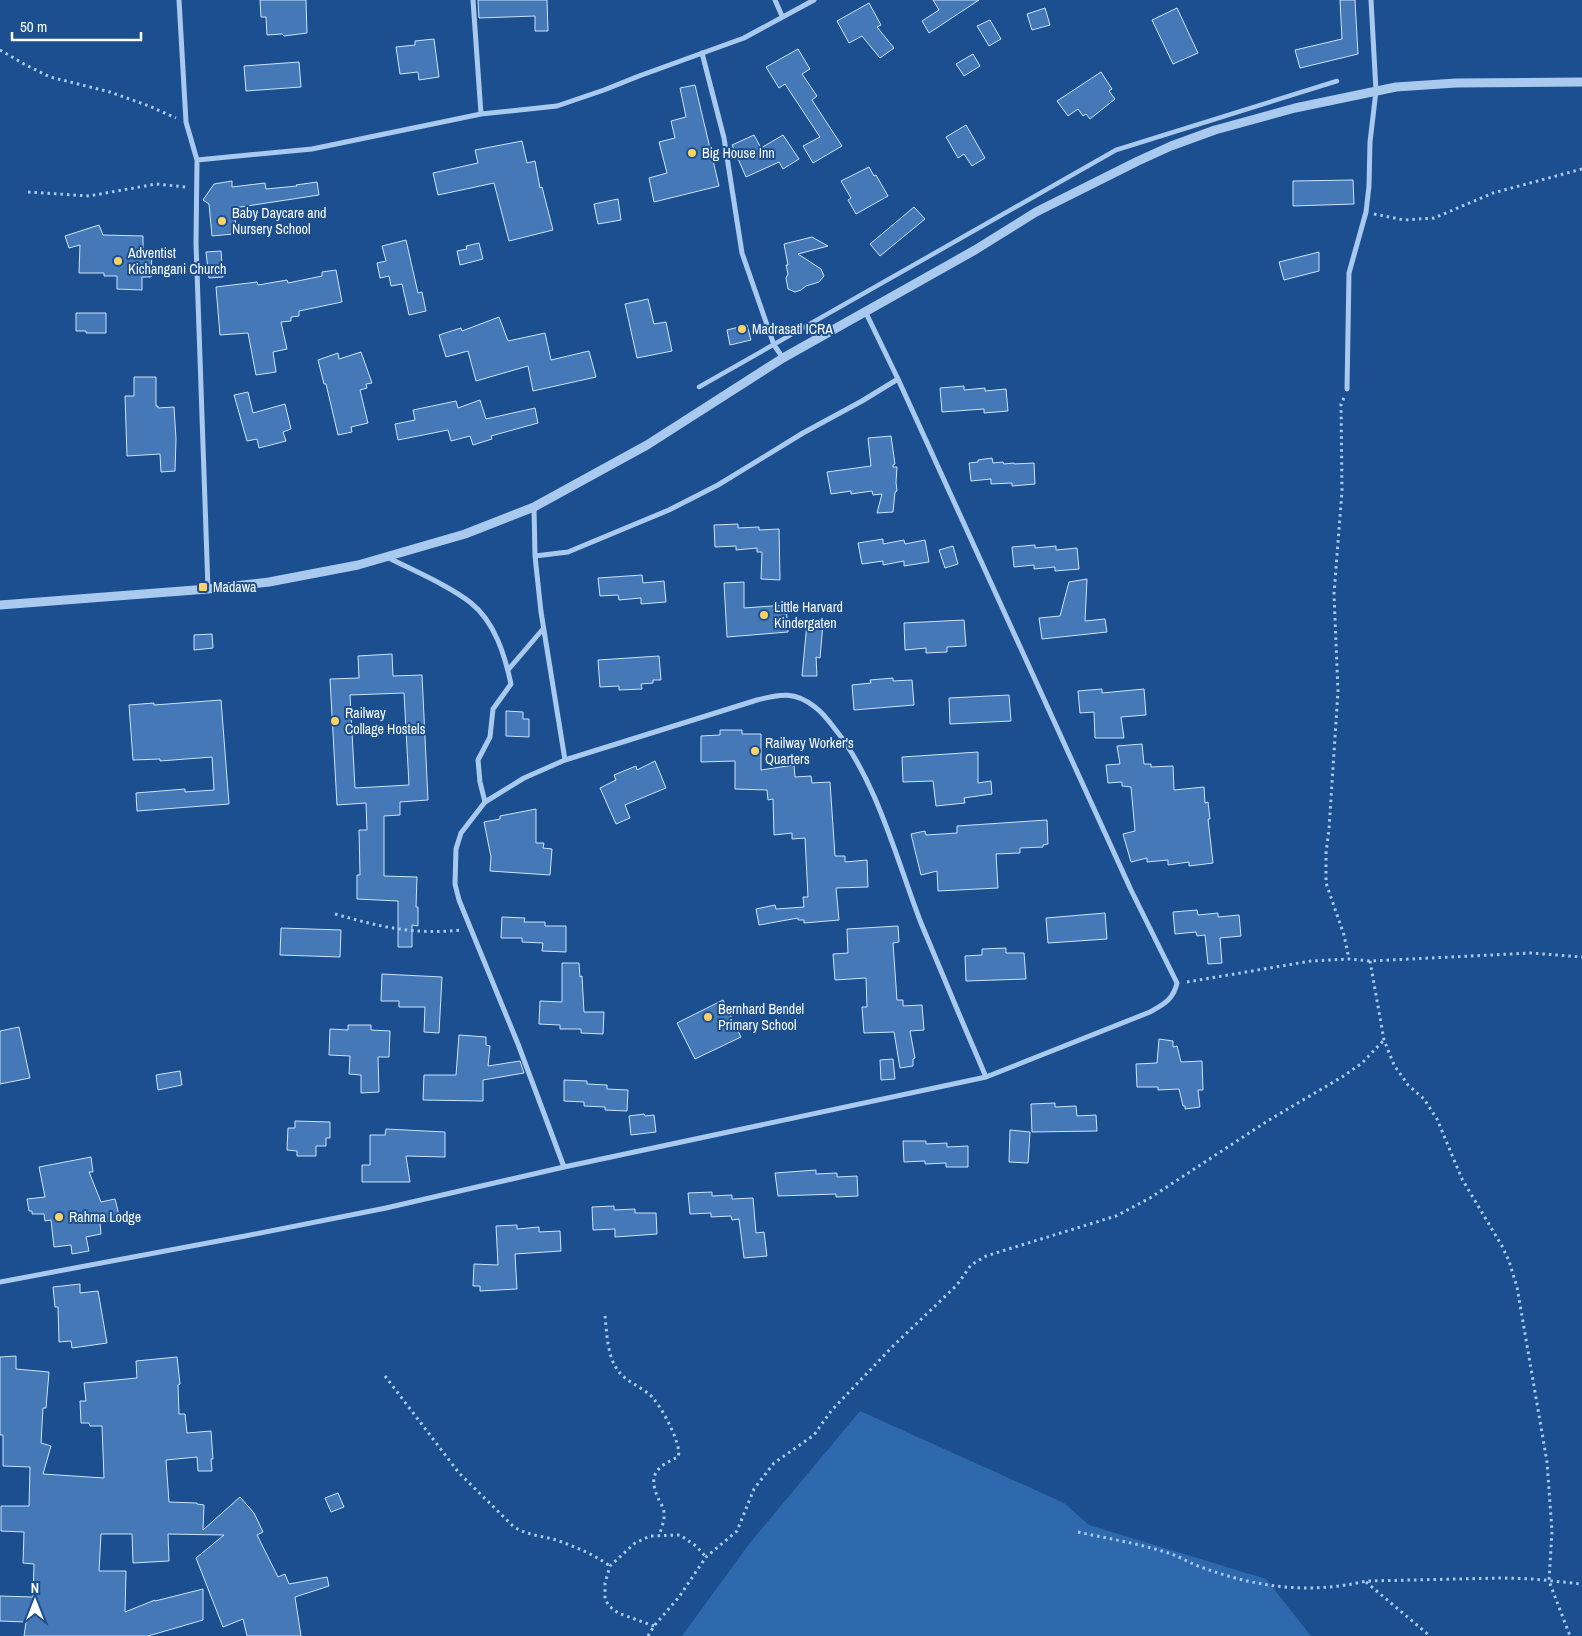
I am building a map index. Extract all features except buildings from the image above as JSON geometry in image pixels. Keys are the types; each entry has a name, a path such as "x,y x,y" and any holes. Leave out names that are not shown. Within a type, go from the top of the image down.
{"street":[{"path":"179,0 186,122 197,160 196,243 208,589"},
{"path":"472,0 481,114"},
{"path":"775,0 782,16"},
{"path":"197,160 312,149 481,114 557,106 744,38 814,0"},
{"path":"1348,389 1349,273 1366,212 1369,186 1370,142 1376,91 1371,0"},
{"path":"702,53 724,138 742,253 774,345 783,358"},
{"path":"699,387 1116,150 1337,81"},
{"path":"0,605 208,589 269,582 312,575 387,558 465,534 534,507 647,445 783,358 866,313 975,250 1036,212 1171,146 1231,126 1295,108 1396,87 1456,83 1582,82"},
{"path":"0,1282 309,1224 564,1167 986,1077 1150,1012 1167,1002 1175,992 1177,983 1130,890 898,378 866,313"},
{"path":"535,556 568,552 669,510 726,481 797,436 862,401 898,378"},
{"path":"534,507 535,556 543,629 565,760"},
{"path":"387,558 452,591 472,604 491,627 505,655 511,684 493,709 490,737 478,760 480,782 485,802"},
{"path":"508,670 543,629"},
{"path":"564,1167 518,1044 472,929 464,915 455,884 456,849 461,833 485,802 524,778 565,760 779,695 795,696 814,706 834,727 855,756 876,802 922,923 986,1077"}],"path":[{"path":"0,50 50,77 110,92 186,122"},
{"path":"1366,212 1404,220 1434,218 1493,193 1582,169"},
{"path":"28,192 89,196 156,184 197,188"},
{"path":"1348,389 1341,404 1342,491 1334,594 1338,692 1326,883 1344,935 1349,959"},
{"path":"335,914 391,929 434,932 472,929"},
{"path":"1177,983 1311,960 1349,959 1370,961 1532,953 1582,957"},
{"path":"1370,961 1384,1040 1394,1065 1408,1085 1424,1099 1437,1119 1462,1179 1502,1246 1517,1287 1547,1462 1552,1531 1549,1581 1570,1636"},
{"path":"648,1636 654,1626 679,1597 706,1557 737,1532 754,1489 774,1463 814,1435 831,1411 892,1346 957,1285 971,1265 986,1256 1116,1216 1150,1198 1277,1114 1342,1077 1362,1063 1384,1040"},
{"path":"604,1316 610,1355 618,1371 651,1396 667,1420 679,1449 678,1457 656,1470 654,1477 656,1494 664,1512 659,1536"},
{"path":"385,1376 459,1473 514,1527 522,1532 556,1540 592,1553 610,1566"},
{"path":"1078,1532 1146,1547 1175,1555 1199,1566 1283,1588 1316,1589 1347,1586 1366,1581 1503,1578 1582,1584"},
{"path":"654,1626 618,1613 609,1606 604,1599 604,1583 610,1566 635,1544 650,1536 680,1535 696,1546 706,1557"},
{"path":"1366,1581 1430,1636"}],"shaded area":[{"path":"860,1411 1064,1503 1089,1525 1266,1579 1311,1636 682,1636 749,1544"}],"place":[{"name":"Big House Inn","path":"692,153"},
{"name":"Baby Daycare and Nursery School","path":"222,221"},
{"name":"Adventist Kichangani Church","path":"118,261"},
{"name":"Madrasatl ICRA","path":"742,329"},
{"name":"Madawa","path":"203,587"},
{"name":"Little Harvard Kindergaten","path":"764,615"},
{"name":"Railway Collage Hostels","path":"335,721"},
{"name":"Railway Worker's Quarters","path":"755,751"},
{"name":"Bernhard Bendel Primary School","path":"708,1017"},
{"name":"Rahma Lodge","path":"59,1217"}]}
